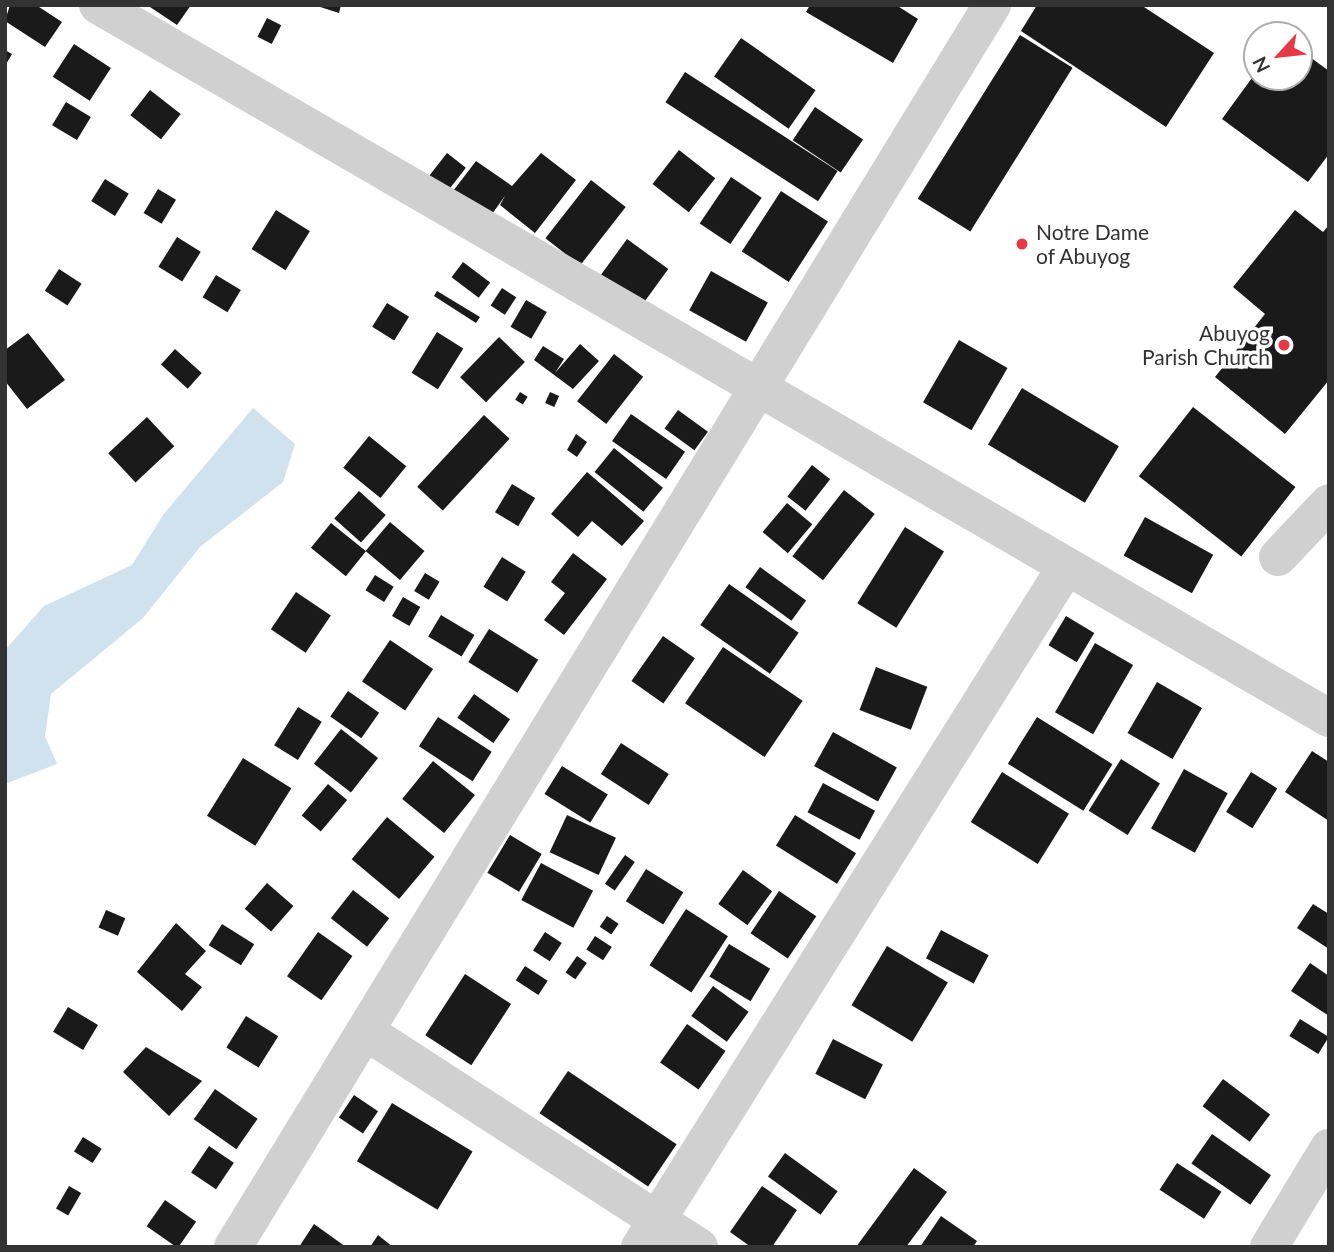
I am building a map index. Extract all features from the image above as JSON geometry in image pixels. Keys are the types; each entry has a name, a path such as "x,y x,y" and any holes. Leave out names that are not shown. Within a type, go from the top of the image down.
{"street":[{"path":"98,5 1064,570 1329,718"},
{"path":"233,1247 992,5"},
{"path":"1278,556 1329,503"},
{"path":"648,1233 1064,570"},
{"path":"365,1031 648,1233 699,1247"},
{"path":"1269,1247 1329,1148"}],"water":[{"path":"253,408 295,444 283,482 200,547 143,618 51,694 45,736 57,764 5,784 5,650 44,606 132,565 163,515"}],"building":[{"path":"10,5 36,5 62,22 45,47 5,21"},
{"path":"147,5 191,5 177,25"},
{"path":"314,5 341,5 339,13"},
{"path":"810,5 896,5 918,19 893,63 806,12"},
{"path":"1037,5 1141,5 1214,53 1166,127 1021,31"},
{"path":"267,18 281,25 272,44 257,37"},
{"path":"1020,35 1073,68 970,232 918,199"},
{"path":"741,38 816,90 789,129 714,77"},
{"path":"74,44 111,68 90,101 53,77"},
{"path":"5,50 12,54 5,66"},
{"path":"1313,59 1329,71 1329,154 1308,182 1222,119 1243,90 1313,91"},
{"path":"685,72 838,171 818,201 665,102"},
{"path":"150,90 181,114 161,139 130,115"},
{"path":"66,102 91,117 77,140 52,125"},
{"path":"815,107 863,139 841,173 793,140"},
{"path":"679,150 715,178 689,212 653,184"},
{"path":"447,153 466,168 443,198 424,183"},
{"path":"541,153 576,180 535,233 500,205 505,196 487,221 450,195 476,161 512,186"},
{"path":"731,177 762,198 730,244 700,223"},
{"path":"105,179 129,194 115,216 91,201"},
{"path":"591,180 626,207 580,265 545,238"},
{"path":"158,189 176,200 162,224 144,213"},
{"path":"781,191 828,221 789,282 742,251"},
{"path":"276,210 310,231 286,270 252,249"},
{"name":"Abuyog Parish Church","path":"1295,210 1323,232 1329,225 1329,380 1285,434 1215,377 1265,314 1233,287"},
{"path":"177,237 201,252 182,282 158,267"},
{"path":"627,239 668,269 638,310 597,280"},
{"path":"463,262 490,282 479,298 452,277"},
{"path":"59,269 82,284 67,306 45,291"},
{"path":"711,271 768,303 746,342 689,310"},
{"path":"216,275 241,290 227,312 203,297"},
{"path":"502,288 516,297 505,315 491,306"},
{"path":"437,291 480,317 476,323 434,296"},
{"path":"526,300 547,312 531,339 510,327"},
{"path":"387,303 409,317 394,341 372,327"},
{"path":"437,332 463,348 438,389 412,373"},
{"path":"28,333 65,380 27,409 5,381 5,350"},
{"path":"499,337 525,362 486,402 460,377"},
{"path":"959,340 1007,368 971,430 923,402"},
{"path":"580,344 599,361 573,389 534,360 543,346 564,359 555,373"},
{"path":"175,349 202,373 188,389 161,365"},
{"path":"614,354 643,377 606,424 577,401"},
{"path":"1022,388 1119,446 1085,503 988,445"},
{"path":"520,392 528,397 523,404 515,400"},
{"path":"550,392 559,396 554,407 545,403"},
{"path":"1193,407 1295,487 1241,556 1139,476"},
{"path":"678,410 708,432 694,450 664,429"},
{"path":"631,414 685,452 666,479 612,441"},
{"path":"484,415 510,439 443,511 417,487"},
{"path":"147,417 174,446 136,482 108,453"},
{"path":"576,434 587,442 577,457 567,450"},
{"path":"369,436 406,466 381,498 343,468"},
{"path":"614,448 663,488 643,512 594,472"},
{"path":"812,465 830,479 805,511 787,497"},
{"path":"587,472 644,521 622,546 592,521 578,537 551,514"},
{"path":"512,484 535,498 518,526 495,512"},
{"path":"844,490 875,514 823,580 792,556"},
{"path":"359,491 386,515 361,543 334,518"},
{"path":"787,503 812,524 788,553 763,532"},
{"path":"1145,517 1213,555 1192,593 1124,555"},
{"path":"390,522 424,551 400,580 366,551"},
{"path":"331,523 366,551 346,576 311,548"},
{"path":"905,527 944,551 896,628 857,603"},
{"path":"573,553 607,579 564,635 544,620 565,593 551,582"},
{"path":"502,557 526,572 507,602 483,587"},
{"path":"760,567 806,601 791,621 745,587"},
{"path":"425,573 440,582 429,600 414,591"},
{"path":"375,575 394,587 384,602 365,590"},
{"path":"729,584 799,633 770,674 700,625"},
{"path":"296,592 331,615 306,653 271,629"},
{"path":"403,597 420,607 409,626 392,616"},
{"path":"441,615 474,635 462,657 428,636"},
{"path":"1066,616 1094,633 1077,662 1048,645"},
{"path":"489,629 538,660 518,693 468,662"},
{"path":"663,636 695,658 663,703 631,681"},
{"path":"390,640 433,669 405,711 362,681"},
{"path":"1095,643 1133,665 1093,734 1055,712"},
{"path":"723,647 803,701 765,757 685,703"},
{"path":"876,667 927,687 911,730 860,710"},
{"path":"1157,682 1202,708 1173,759 1128,733"},
{"path":"348,691 379,713 361,738 330,716"},
{"path":"474,694 510,719 493,743 457,718"},
{"path":"298,707 322,722 298,760 274,745"},
{"path":"438,717 492,752 473,781 419,746"},
{"path":"1037,717 1112,764 1083,811 1008,764"},
{"path":"341,729 378,758 351,793 314,764"},
{"path":"833,732 897,767 878,802 814,766"},
{"path":"621,743 669,774 649,805 601,774"},
{"path":"1312,751 1329,762 1329,821 1285,792"},
{"path":"243,758 291,788 255,846 207,816"},
{"path":"1121,759 1160,783 1128,835 1089,811"},
{"path":"433,761 475,795 444,833 402,799"},
{"path":"562,766 608,795 590,823 545,794"},
{"path":"1184,769 1228,793 1195,853 1151,828"},
{"path":"1002,772 1069,814 1038,864 971,822"},
{"path":"1251,772 1277,788 1252,828 1226,812"},
{"path":"823,783 875,811 860,840 808,812"},
{"path":"328,784 347,800 321,831 302,815"},
{"path":"567,815 616,838 599,875 550,852"},
{"path":"795,815 856,853 837,884 776,846"},
{"path":"387,817 434,857 399,899 352,859"},
{"path":"510,835 542,854 519,892 487,873"},
{"path":"625,855 635,862 615,891 605,884"},
{"path":"541,863 593,891 573,928 521,900"},
{"path":"646,869 683,892 663,925 626,901"},
{"path":"743,870 772,891 747,925 718,904"},
{"path":"267,883 293,906 271,932 245,909"},
{"path":"353,890 389,918 367,947 331,918"},
{"path":"779,891 816,916 788,958 750,933"},
{"path":"1313,904 1329,914 1329,949 1297,928"},
{"path":"686,909 728,936 691,992 650,965"},
{"path":"106,910 125,918 118,936 99,927"},
{"path":"607,916 619,924 611,935 600,927"},
{"path":"176,923 206,951 185,974 202,987 182,1011 137,972"},
{"path":"222,924 254,944 241,965 209,945"},
{"path":"941,930 989,955 974,984 926,958"},
{"path":"318,932 352,956 321,1000 287,976"},
{"path":"545,932 562,943 550,961 533,950"},
{"path":"595,936 612,947 603,960 586,949"},
{"path":"729,944 770,969 751,1001 709,977"},
{"path":"887,946 948,983 912,1042 851,1005"},
{"path":"577,956 587,963 575,979 566,972"},
{"path":"1310,963 1329,976 1329,1016 1291,991"},
{"path":"525,966 548,981 538,995 516,980"},
{"path":"465,974 511,1004 471,1065 425,1035"},
{"path":"713,986 749,1012 727,1042 691,1016"},
{"path":"68,1007 98,1025 83,1050 53,1032"},
{"path":"246,1016 278,1036 259,1068 226,1047"},
{"path":"1300,1019 1329,1037 1318,1054 1289,1036"},
{"path":"687,1024 726,1051 699,1089 660,1063"},
{"path":"833,1039 883,1064 865,1099 815,1074"},
{"path":"146,1047 202,1081 169,1116 123,1072"},
{"path":"568,1071 677,1144 648,1187 539,1113"},
{"path":"1223,1079 1270,1115 1250,1142 1203,1106"},
{"path":"215,1089 258,1119 236,1149 194,1119"},
{"path":"354,1095 378,1111 363,1134 339,1117"},
{"path":"392,1103 473,1151 438,1210 357,1161"},
{"path":"1212,1134 1271,1175 1250,1205 1191,1163"},
{"path":"83,1137 102,1149 93,1163 74,1151"},
{"path":"209,1146 234,1163 216,1189 191,1173"},
{"path":"785,1153 838,1191 821,1215 768,1176"},
{"path":"1177,1163 1221,1192 1204,1219 1160,1190"},
{"path":"914,1168 947,1192 906,1247 856,1247"},
{"path":"69,1186 81,1193 68,1216 56,1209"},
{"path":"762,1186 797,1210 772,1247 751,1247 730,1232"},
{"path":"165,1200 196,1222 178,1247 147,1226"},
{"path":"941,1216 977,1241 973,1247 920,1247"},
{"path":"314,1224 346,1247 299,1247"},
{"path":"378,1235 393,1247 370,1247"}],"place":[{"name":"Notre Dame of Abuyog","path":"1022,244"},
{"name":"Abuyog Parish Church","path":"1284,345"}]}
